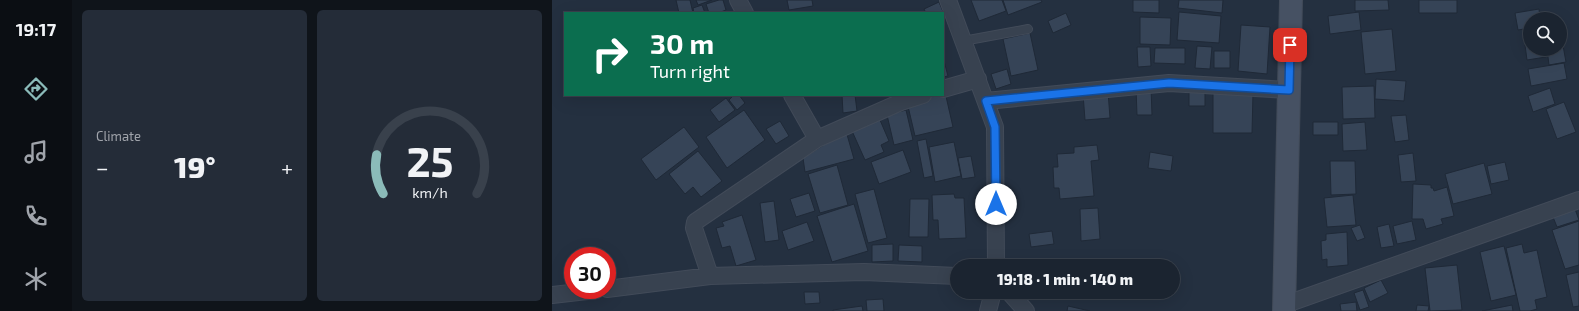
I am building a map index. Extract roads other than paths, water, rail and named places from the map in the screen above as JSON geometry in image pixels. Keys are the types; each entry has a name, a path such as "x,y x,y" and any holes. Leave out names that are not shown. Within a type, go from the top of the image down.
{"street":[{"path":"738,0 744,12"},
{"path":"948,0 995,127 996,259"},
{"path":"1291,0 1284,308 1579,200"},
{"path":"944,89 978,79"},
{"path":"986,101 1169,83 1289,90"},
{"path":"793,96 817,139"},
{"path":"710,276 694,228 695,222 817,139 901,102 920,96"},
{"path":"616,288 710,276 864,272 950,276"},
{"path":"552,295 564,294"},
{"path":"988,311 991,299"},
{"path":"1015,299 1026,311"}],"lane":[{"path":"963,41 1028,29"}]}
